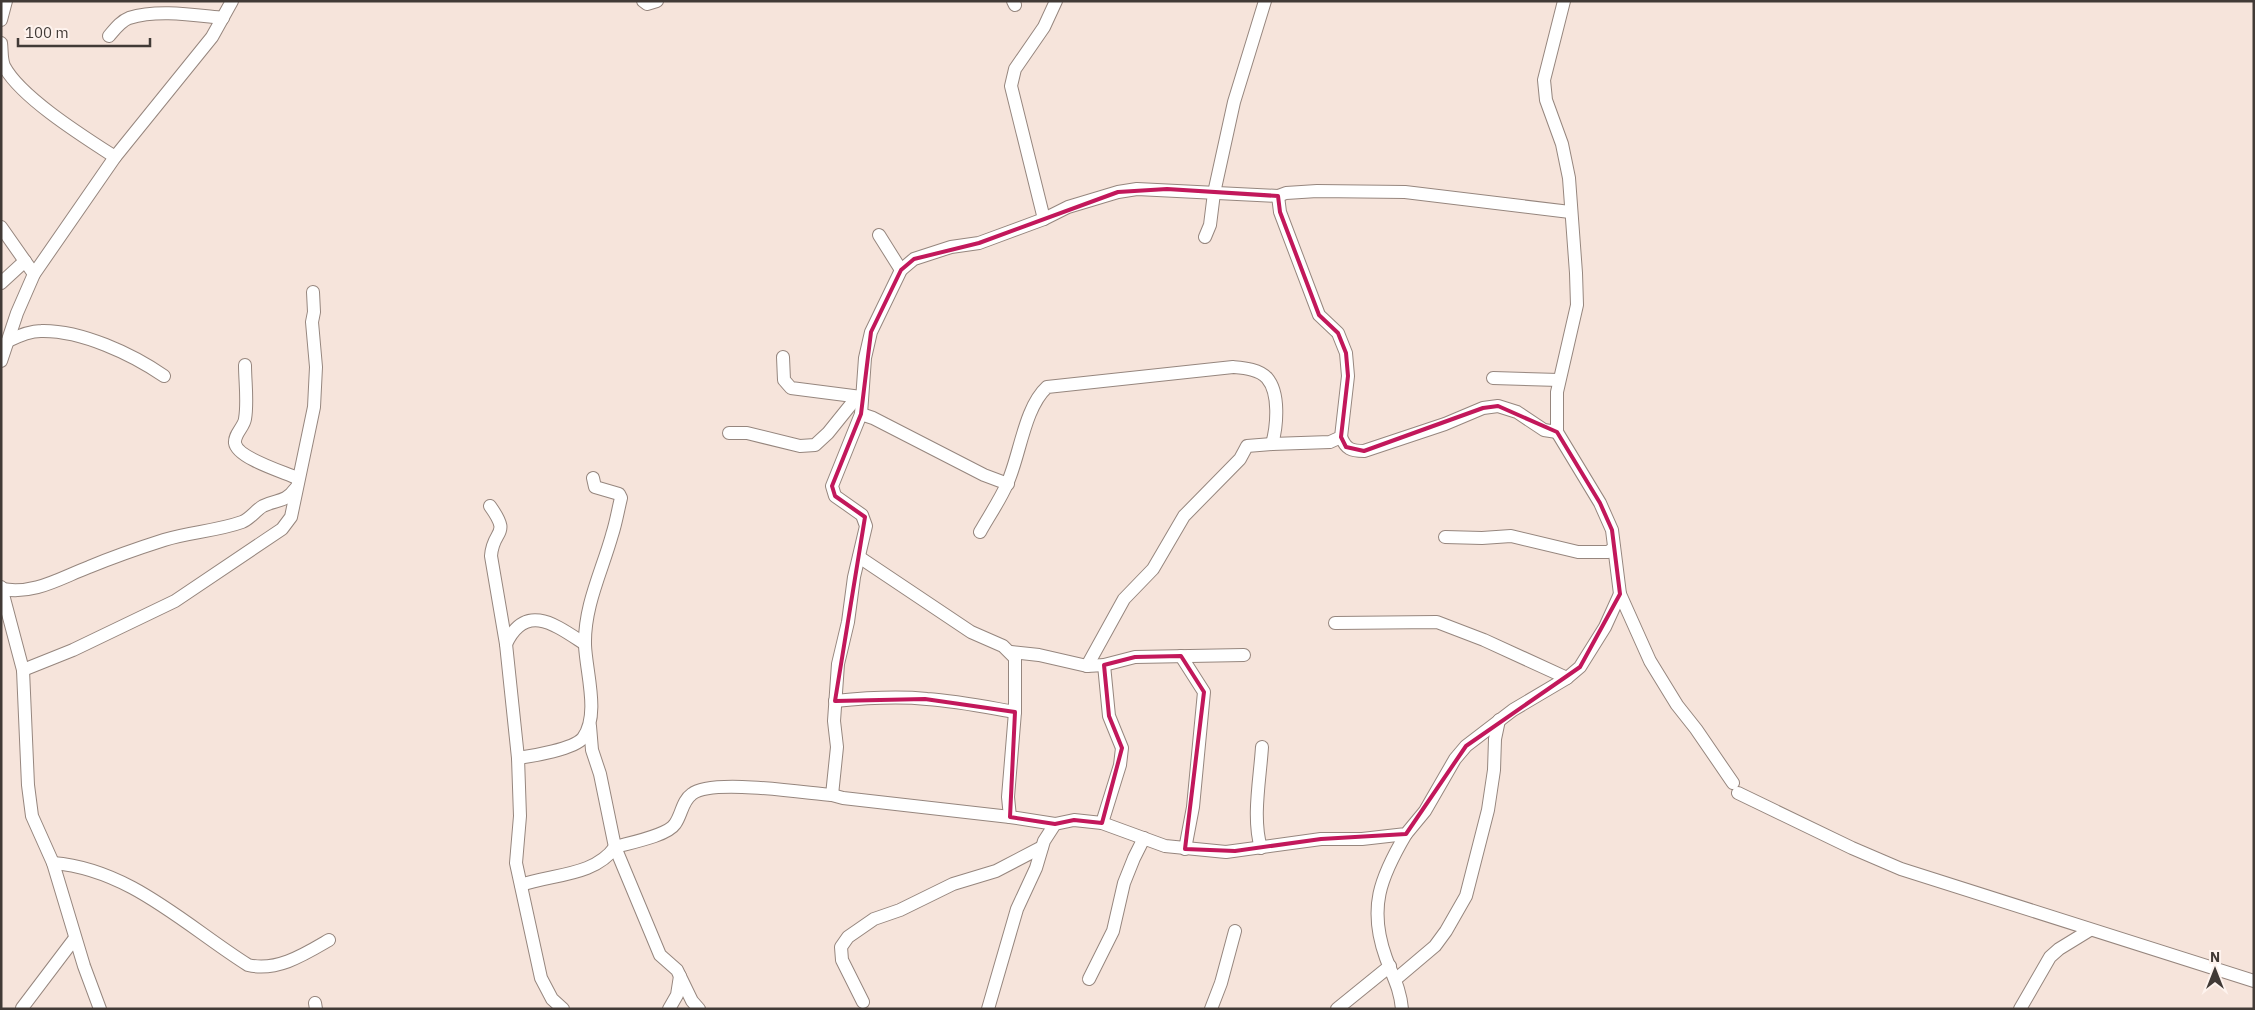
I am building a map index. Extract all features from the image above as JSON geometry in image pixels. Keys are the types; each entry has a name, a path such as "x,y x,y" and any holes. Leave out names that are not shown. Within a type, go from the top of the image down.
{"street":[{"path":"1,20 6,1"},
{"path":"1,361 16,313 34,274 114,157 190,66 223,18 232,1"},
{"path":"643,1 647,4 657,1"},
{"path":"1044,219 1011,86 1015,69 1044,27 1056,1"},
{"path":"1205,237 1210,225 1214,193 1234,102 1265,1"},
{"path":"1564,1 1544,80 1546,100 1566,160 1569,178 1570,212 1576,273 1577,305 1559,380 1558,432 1600,503 1612,530 1620,594 1650,661 1677,705 1696,729 1735,788 1852,848 1902,868 2254,982"},
{"path":"109,36 128,18 150,14 184,14 223,18"},
{"path":"1,43 2,64 11,77 71,128 114,157"},
{"path":"832,795 836,747 835,701 838,664 848,622 865,519 835,496 832,486 861,414 859,397 871,332 900,270 914,259 951,247 979,242 1044,219 1068,207 1118,192 1137,189 1278,196 1286,193 1317,191 1405,192 1570,212"},
{"path":"1278,196 1280,212 1319,315 1338,333 1346,353 1348,376 1341,437 1346,447 1352,451 1364,451 1446,424 1482,408 1498,406 1517,412 1544,430 1558,432"},
{"path":"1,227 34,274"},
{"path":"879,235 900,270"},
{"path":"1,284 25,261"},
{"path":"23,670 81,646 176,601 282,529 290,517 314,407 316,366 312,322 314,312 313,292"},
{"path":"8,341 26,333 41,331 81,337 111,346 164,376"},
{"path":"783,357 784,380 791,388 859,397"},
{"path":"246,365 245,420 236,436 235,443 238,451 296,483"},
{"path":"980,532 1008,484 1021,438 1040,393 1052,385 1244,368 1259,372 1268,378 1273,392 1277,426 1272,444"},
{"path":"1494,378 1559,380"},
{"path":"729,434 747,433 800,446 815,445 859,397"},
{"path":"861,414 873,418 984,475 1008,484"},
{"path":"1087,666 1124,599 1153,569 1184,516 1240,459 1247,446 1330,442 1341,437"},
{"path":"593,478 595,487 619,494 621,498 612,535 594,586 586,621 585,644 590,694 592,750 600,774 615,847 660,955 673,965 698,1009"},
{"path":"100,1009 75,938 53,862 32,816 28,785 23,670 1,588 16,592 46,586 88,567 162,540 189,532 244,521 264,506 279,502 290,496 296,483"},
{"path":"490,506 502,526 491,556 506,644 518,758 520,816 516,853 541,978 552,999 563,1009"},
{"path":"1445,537 1482,538 1511,536 1578,552 1608,552 1614,548"},
{"path":"859,557 971,632 1003,646 1015,658 1015,712 1008,798 1010,817"},
{"path":"1402,1009 1396,979 1381,940 1376,914 1376,901 1406,834 1425,811 1455,759 1466,746 1499,720 1567,678 1587,659 1606,627 1620,594"},
{"path":"506,644 511,633 524,622 541,620 557,626 585,644"},
{"path":"1335,623 1437,622 1484,640 1567,678"},
{"path":"1011,652 1039,655 1087,666 1104,665 1135,657 1244,655"},
{"path":"1181,656 1204,692 1193,807 1185,849"},
{"path":"1102,823 1120,765 1122,748 1109,716 1104,665"},
{"path":"835,701 873,698 925,699 965,703 1015,712"},
{"path":"1396,979 1435,946 1466,896 1488,810 1494,770 1495,739 1499,720"},
{"path":"518,758 573,746 582,739 590,726"},
{"path":"1261,848 1258,840 1258,812 1262,747"},
{"path":"521,885 597,864 608,856 615,847 652,837 675,825 685,801 691,794 707,787 753,788 832,795 843,798 1055,824 1074,820 1102,823 1165,846 1226,852 1321,839 1362,839 1406,834"},
{"path":"988,1009 1017,909 1036,868 1042,847 1055,824"},
{"path":"1089,979 1113,931 1124,883 1144,838"},
{"path":"864,1002 842,960 841,947 848,937 874,919 900,910 953,884 996,871 1042,847"},
{"path":"53,862 76,864 118,879 151,898 248,965 258,968 277,965 329,940"},
{"path":"2020,1009 2050,957 2064,945 2090,930"},
{"path":"1211,1009 1221,984 1235,931"},
{"path":"22,1008 75,938"},
{"path":"1337,1009 1390,966"},
{"path":"670,1009 677,995 680,976"}],"highlighted area":[{"path":"1167,189 1278,196 1280,212 1319,315 1338,333 1346,353 1348,376 1341,437 1346,447 1364,451 1483,408 1498,406 1557,432 1600,503 1612,530 1620,594 1580,667 1466,746 1406,834 1321,839 1235,851 1185,849 1204,692 1181,656 1135,657 1104,665 1109,716 1122,748 1102,823 1074,820 1055,824 1010,817 1015,712 925,699 835,701 865,517 835,496 832,486 861,414 871,332 901,270 914,259 979,243 1118,192"}]}
